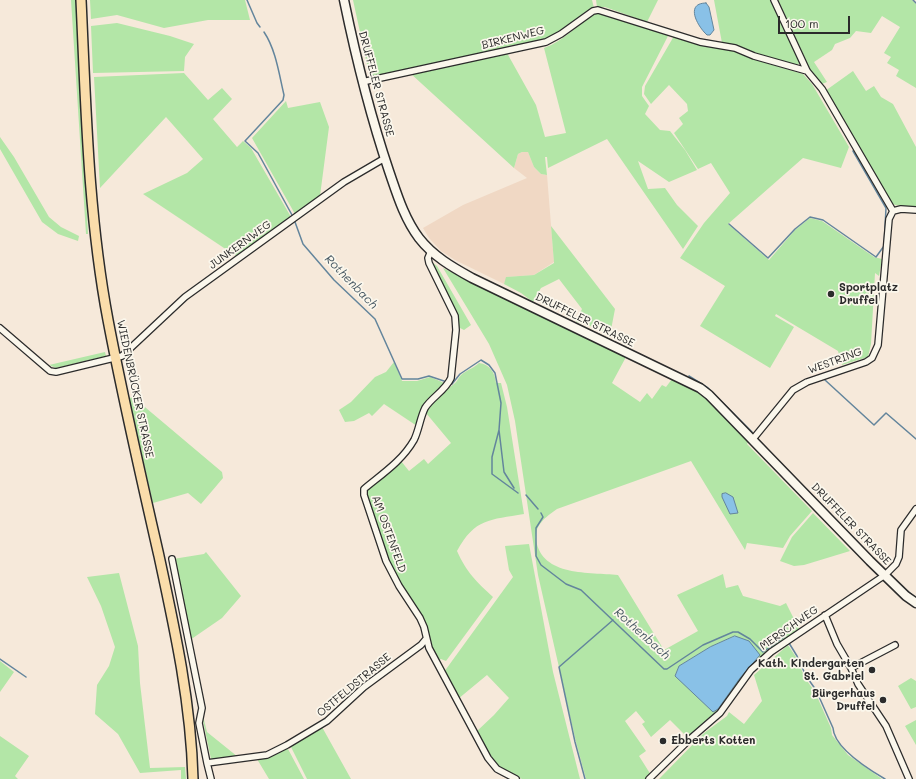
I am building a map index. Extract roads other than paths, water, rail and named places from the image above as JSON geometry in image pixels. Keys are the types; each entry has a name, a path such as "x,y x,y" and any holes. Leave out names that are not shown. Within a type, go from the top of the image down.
{"main road":[{"name":"WIEDENBRÜCKER STRASSE","path":"81,0 93,212 102,282 116,358 176,638 187,710 193,779"}],"street":[{"name":"DRUFFELER STRASSE","path":"344,0 362,82 385,158 407,218 418,237 431,251 448,264 472,278 700,388 753,439 885,575 916,603"},
{"path":"774,0 807,71 822,89 893,211 901,209 916,210"},
{"name":"BIRKENWEG","path":"362,82 546,42 561,34 593,11 598,10 700,42 735,48 754,56 807,71"},
{"path":"798,69 803,62"},
{"name":"JUNKERNWEG","path":"0,328 50,371 56,372 122,356 132,349 185,297 344,182 385,158"},
{"name":"WESTRING","path":"753,439 793,390 807,382 856,366 872,358 878,345 889,219 893,211"},
{"name":"AM OSTENFELD","path":"428,648 424,627 420,618 399,586 386,562 364,495 364,489 399,461 408,451 415,438 426,408 448,385 451,378 456,322 453,310 429,263 428,258 431,251"},
{"name":"MERSCHWEG","path":"649,779 690,739 720,713 743,680 760,661 784,641 885,575 896,564 900,557 901,530 915,511"},
{"path":"172,559 202,708 199,723 211,779"},
{"path":"825,615 837,644 851,668 858,684 886,726 909,779"},
{"path":"426,640 421,645 428,648 488,758 498,769 516,779"},
{"name":"OSTFELDSTRASSE","path":"207,763 267,755 287,745 327,721 364,687 421,645"},
{"path":"851,668 895,645"}],"water":[{"path":"706,3 709,7 714,30 710,35 707,35 700,27 694,11 699,4"},
{"path":"726,493 733,497 738,513 730,514 722,497 722,494"},
{"path":"735,636 749,641 760,655 740,678 718,709 713,712 675,676 679,666 710,647"}],"waterway":[{"name":"Rothenbach","path":"247,0 260,27"},
{"path":"777,0 782,11"},
{"path":"913,0 916,3"},
{"name":"Rothenbach","path":"264,32 274,54 284,95 283,100 245,141 258,153 292,215"},
{"path":"729,224 768,258 795,229 810,217 823,220 876,257 884,246 886,208 853,151"},
{"name":"Rothenbach","path":"295,222 303,244 334,280 375,319 402,379 418,379 429,376 447,382"},
{"name":"Rothenbach","path":"452,384 460,374 481,360 489,365 495,373 501,403 499,430 492,457 492,474 518,493"},
{"path":"689,376 708,388 752,432"},
{"path":"825,380 874,425 886,413 916,439"},
{"name":"Rothenbach","path":"499,430 504,472 514,488"},
{"path":"759,441 883,568"},
{"name":"Rothenbach","path":"526,495 538,509"},
{"name":"Rothenbach","path":"541,513 543,517 536,528 536,556 541,565 566,584 581,590 664,669 667,669 703,645 733,632 738,632 750,639 763,652 784,637"},
{"path":"900,585 916,598"},
{"path":"585,779 575,742 559,667 613,620"},
{"name":"Rothenbach","path":"789,643 806,676 816,690 839,743 853,757 885,779"},
{"path":"0,659 26,677"}],"place":[{"name":"Sportplatz Druffel","path":"831,294"},
{"name":"Kath. Kindergarten St. Gabriel","path":"872,670"},
{"name":"Bürgerhaus Druffel","path":"883,700"},
{"name":"Ebberts Kotten","path":"663,741"}]}
